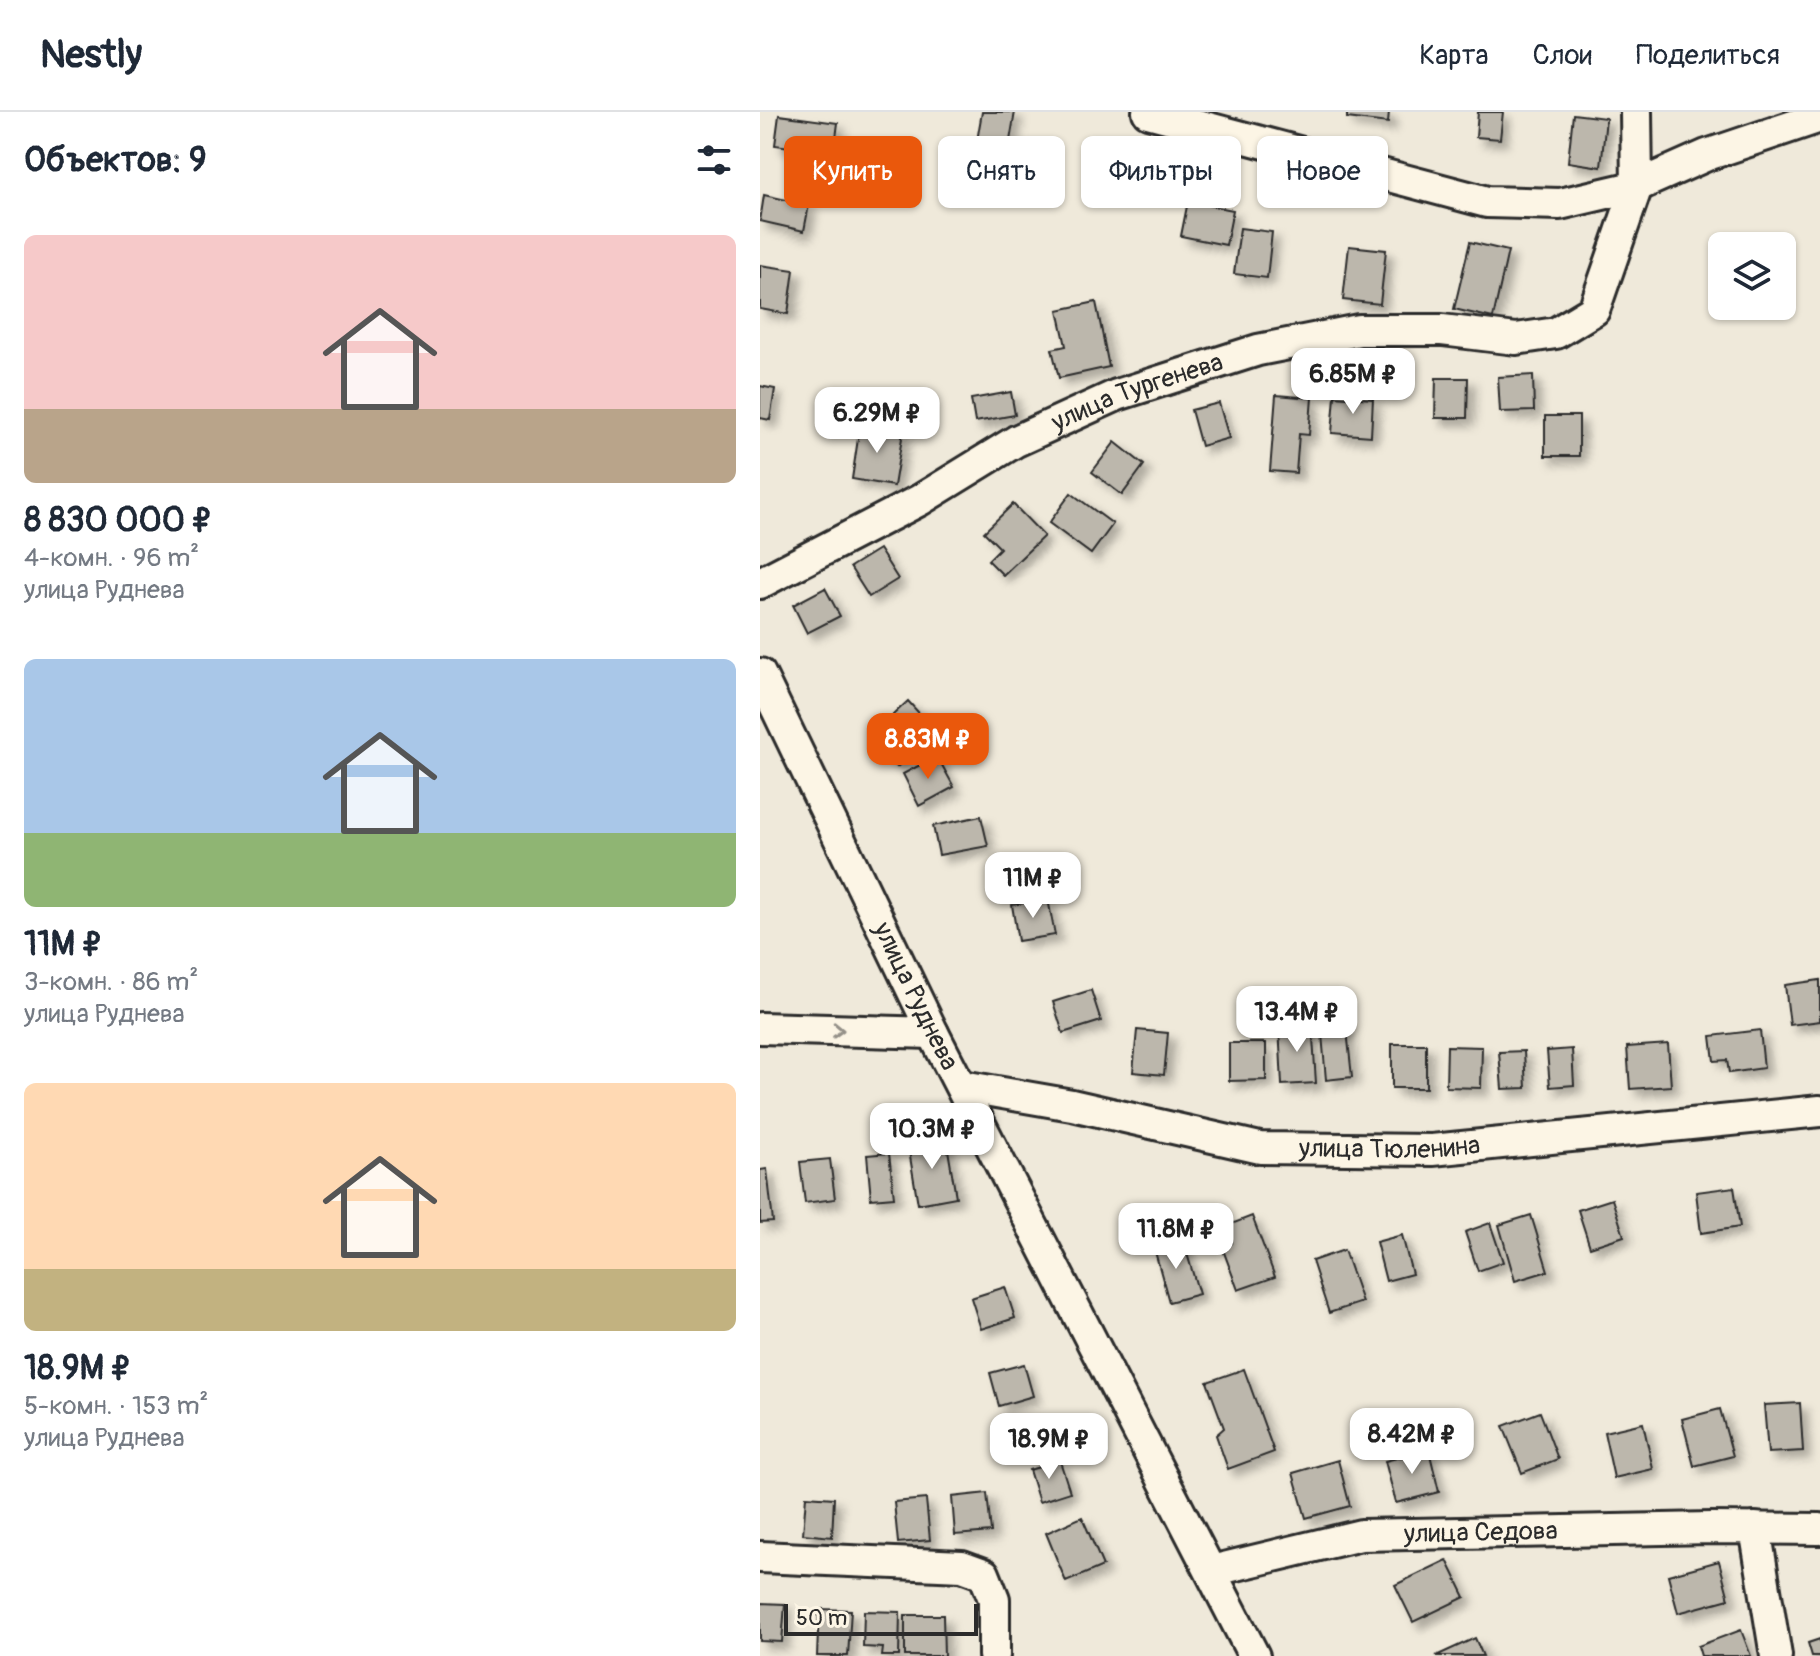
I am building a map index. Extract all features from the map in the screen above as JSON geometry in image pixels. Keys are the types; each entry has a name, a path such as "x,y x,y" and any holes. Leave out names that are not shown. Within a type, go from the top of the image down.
{"street":[{"path":"1148,112 1487,202 1560,204 1637,186 1707,155 1820,117"},
{"path":"1636,112 1637,186"},
{"name":"улица Тургенева","path":"760,583 920,500 1016,441 1117,395 1258,350 1359,330 1442,330 1516,339 1556,333 1594,310 1637,186"},
{"name":"улица Руднева","path":"760,674 933,1033 1254,1656"},
{"path":"760,1028 933,1033"},
{"name":"улица Тюленина","path":"962,1086 1072,1105 1260,1148 1432,1150 1820,1111"},
{"name":"улица Седова","path":"1211,1571 1361,1535 1711,1528 1820,1529"},
{"path":"1755,1528 1776,1656"},
{"path":"760,1557 962,1566 984,1574 994,1599 994,1656"}],"building":[{"path":"982,112 1015,112 1011,136 978,136"},
{"path":"1347,112 1389,112 1388,123 1347,118"},
{"path":"1478,112 1503,112 1500,139 1476,137"},
{"path":"1573,114 1606,118 1601,167 1568,162"},
{"path":"779,115 838,123 836,136 784,136 784,146 775,145"},
{"path":"764,195 784,199 784,208 808,208 804,231 760,221"},
{"path":"1187,208 1233,210 1226,245 1181,236"},
{"path":"1240,228 1272,232 1267,278 1234,274"},
{"path":"1470,242 1508,251 1493,318 1454,309"},
{"path":"1349,246 1386,250 1380,304 1343,300"},
{"path":"760,265 794,270 788,314 760,309"},
{"path":"1096,302 1109,367 1059,378 1052,349 1066,346 1058,310"},
{"path":"1533,375 1534,411 1500,412 1498,377"},
{"path":"1436,378 1468,378 1467,418 1435,418"},
{"path":"760,386 775,389 770,420 760,418"},
{"path":"1011,392 1015,415 975,422 971,399"},
{"path":"1276,395 1312,398 1309,435 1299,434 1296,473 1270,471"},
{"path":"1335,396 1373,399 1371,436 1332,433"},
{"path":"1219,403 1229,438 1201,446 1191,410"},
{"path":"1545,416 1579,416 1579,456 1545,456"},
{"path":"860,425 903,432 894,486 852,479"},
{"path":"1115,442 1144,465 1122,495 1092,472"},
{"path":"1071,493 1113,524 1091,554 1049,523"},
{"path":"1013,504 1044,536 1003,575 988,560 1000,548 984,532"},
{"path":"879,549 898,579 869,597 850,567"},
{"path":"825,588 840,616 807,633 793,605"},
{"path":"908,701 936,732 897,767 869,737"},
{"path":"937,756 954,787 919,806 903,774"},
{"path":"981,816 988,846 939,855 933,826"},
{"path":"1048,899 1055,935 1018,941 1012,905"},
{"path":"1820,980 1820,1021 1790,1025 1785,985"},
{"path":"1091,990 1101,1021 1063,1033 1053,1002"},
{"path":"1346,1021 1352,1077 1326,1080 1321,1023"},
{"path":"1312,1023 1316,1083 1282,1085 1279,1025"},
{"path":"1137,1030 1168,1033 1164,1075 1133,1072"},
{"path":"1760,1030 1764,1068 1729,1073 1727,1060 1714,1061 1711,1036"},
{"path":"1229,1043 1266,1043 1266,1080 1229,1081"},
{"path":"1392,1044 1426,1044 1426,1088 1392,1088"},
{"path":"1668,1044 1671,1086 1630,1089 1627,1047"},
{"path":"1447,1046 1482,1047 1481,1088 1446,1087"},
{"path":"1572,1049 1574,1085 1550,1087 1547,1051"},
{"path":"1524,1051 1526,1088 1502,1089 1499,1052"},
{"path":"946,1138 956,1197 918,1204 908,1145"},
{"path":"889,1153 894,1197 871,1199 867,1155"},
{"path":"830,1159 835,1199 805,1203 800,1162"},
{"path":"767,1169 773,1222 760,1223 760,1170"},
{"path":"1734,1187 1740,1227 1701,1233 1696,1192"},
{"path":"1612,1199 1624,1236 1590,1247 1578,1210"},
{"path":"1531,1215 1548,1271 1515,1281 1499,1225"},
{"path":"1252,1216 1275,1277 1238,1290 1222,1247 1232,1243 1226,1226"},
{"path":"1490,1223 1503,1262 1478,1271 1465,1232"},
{"path":"1402,1235 1412,1274 1386,1281 1376,1242"},
{"path":"1183,1240 1199,1294 1169,1302 1154,1248"},
{"path":"1344,1250 1362,1302 1329,1313 1312,1261"},
{"path":"1005,1287 1015,1318 981,1329 971,1298"},
{"path":"1024,1364 1033,1396 999,1406 990,1373"},
{"path":"1244,1369 1274,1452 1228,1469 1216,1435 1224,1428 1207,1382"},
{"path":"1800,1403 1803,1451 1768,1453 1764,1405"},
{"path":"1720,1409 1733,1456 1694,1466 1682,1419"},
{"path":"1540,1412 1558,1459 1522,1473 1503,1426"},
{"path":"1643,1423 1653,1469 1614,1478 1604,1432"},
{"path":"1429,1450 1439,1492 1396,1503 1385,1461"},
{"path":"1338,1460 1350,1506 1306,1518 1293,1473"},
{"path":"1060,1461 1070,1492 1039,1502 1029,1470"},
{"path":"987,1493 991,1532 955,1535 952,1497"},
{"path":"806,1496 834,1498 832,1537 803,1534"},
{"path":"926,1499 930,1540 898,1543 894,1502"},
{"path":"1082,1517 1103,1566 1066,1582 1046,1533"},
{"path":"1447,1560 1465,1597 1413,1622 1395,1585"},
{"path":"1719,1561 1729,1599 1678,1613 1668,1575"},
{"path":"760,1603 785,1604 782,1642 760,1641"},
{"path":"819,1609 851,1610 848,1656 817,1656"},
{"path":"864,1611 900,1612 899,1656 882,1656 883,1648 863,1647"},
{"path":"905,1615 943,1615 944,1656 905,1656"},
{"path":"1741,1630 1751,1656 1701,1656 1698,1646"},
{"path":"1475,1638 1483,1656 1436,1656"},
{"path":"1820,1639 1820,1656 1812,1656 1808,1643"}]}
